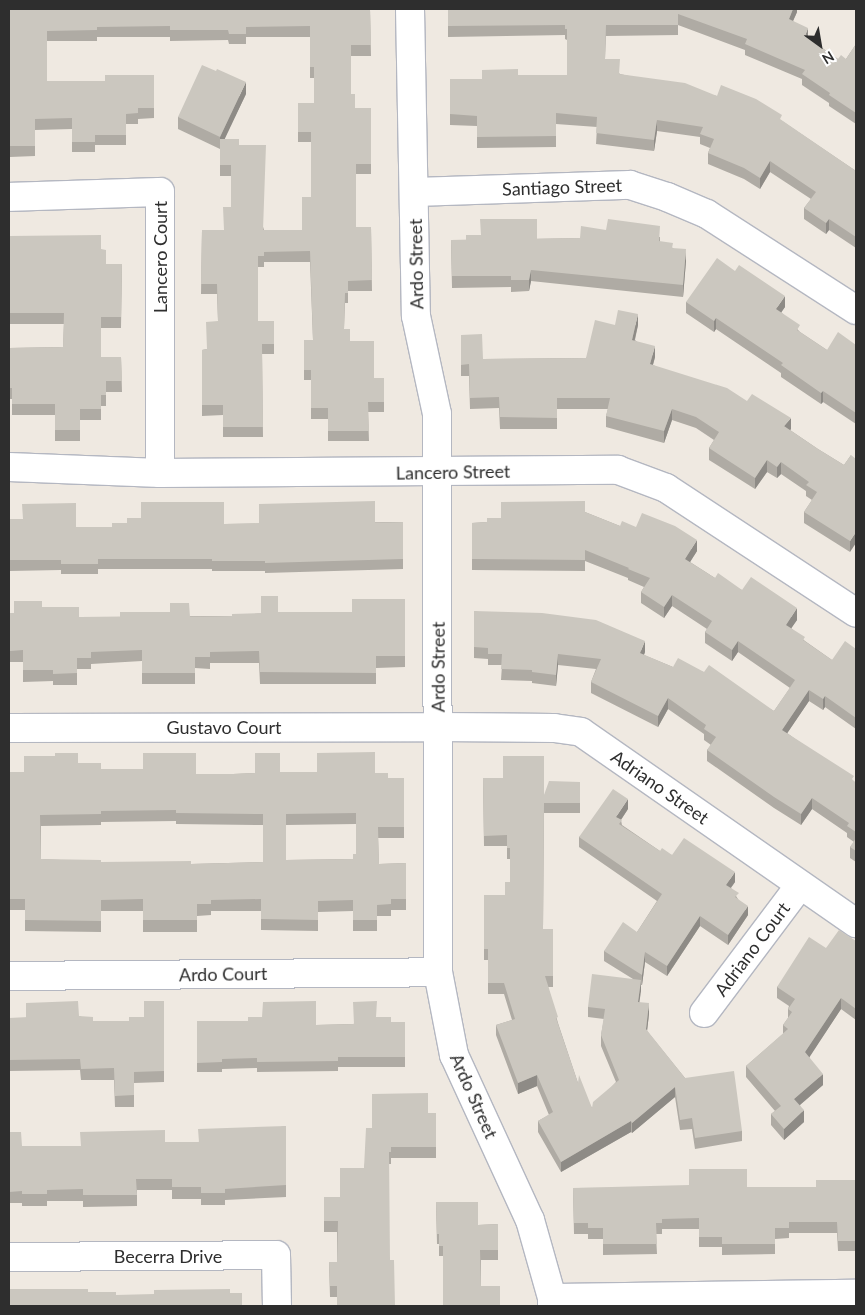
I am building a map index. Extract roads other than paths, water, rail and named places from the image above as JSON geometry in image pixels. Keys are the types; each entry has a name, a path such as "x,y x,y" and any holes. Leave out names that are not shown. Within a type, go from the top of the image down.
{"street":[{"name":"Ardo Street","path":"410,9 416,316 437,414 438,972 454,1056 530,1220 552,1302"},
{"name":"Santiago Street","path":"415,192 630,185 708,214 856,310"},
{"name":"Lancero Court","path":"9,197 160,192 160,473"},
{"name":"Lancero Street","path":"9,467 160,473 436,473 618,470 666,488 856,613"},
{"name":"Gustavo Court","path":"9,728 438,726"},
{"name":"Adriano Street","path":"438,726 554,728 581,732 856,923"},
{"name":"Adriano Court","path":"704,1013 800,885"},
{"name":"Ardo Court","path":"9,976 438,972"},
{"name":"Becerra Drive","path":"9,1257 276,1255 277,1306"},
{"path":"552,1302 856,1294"}]}
